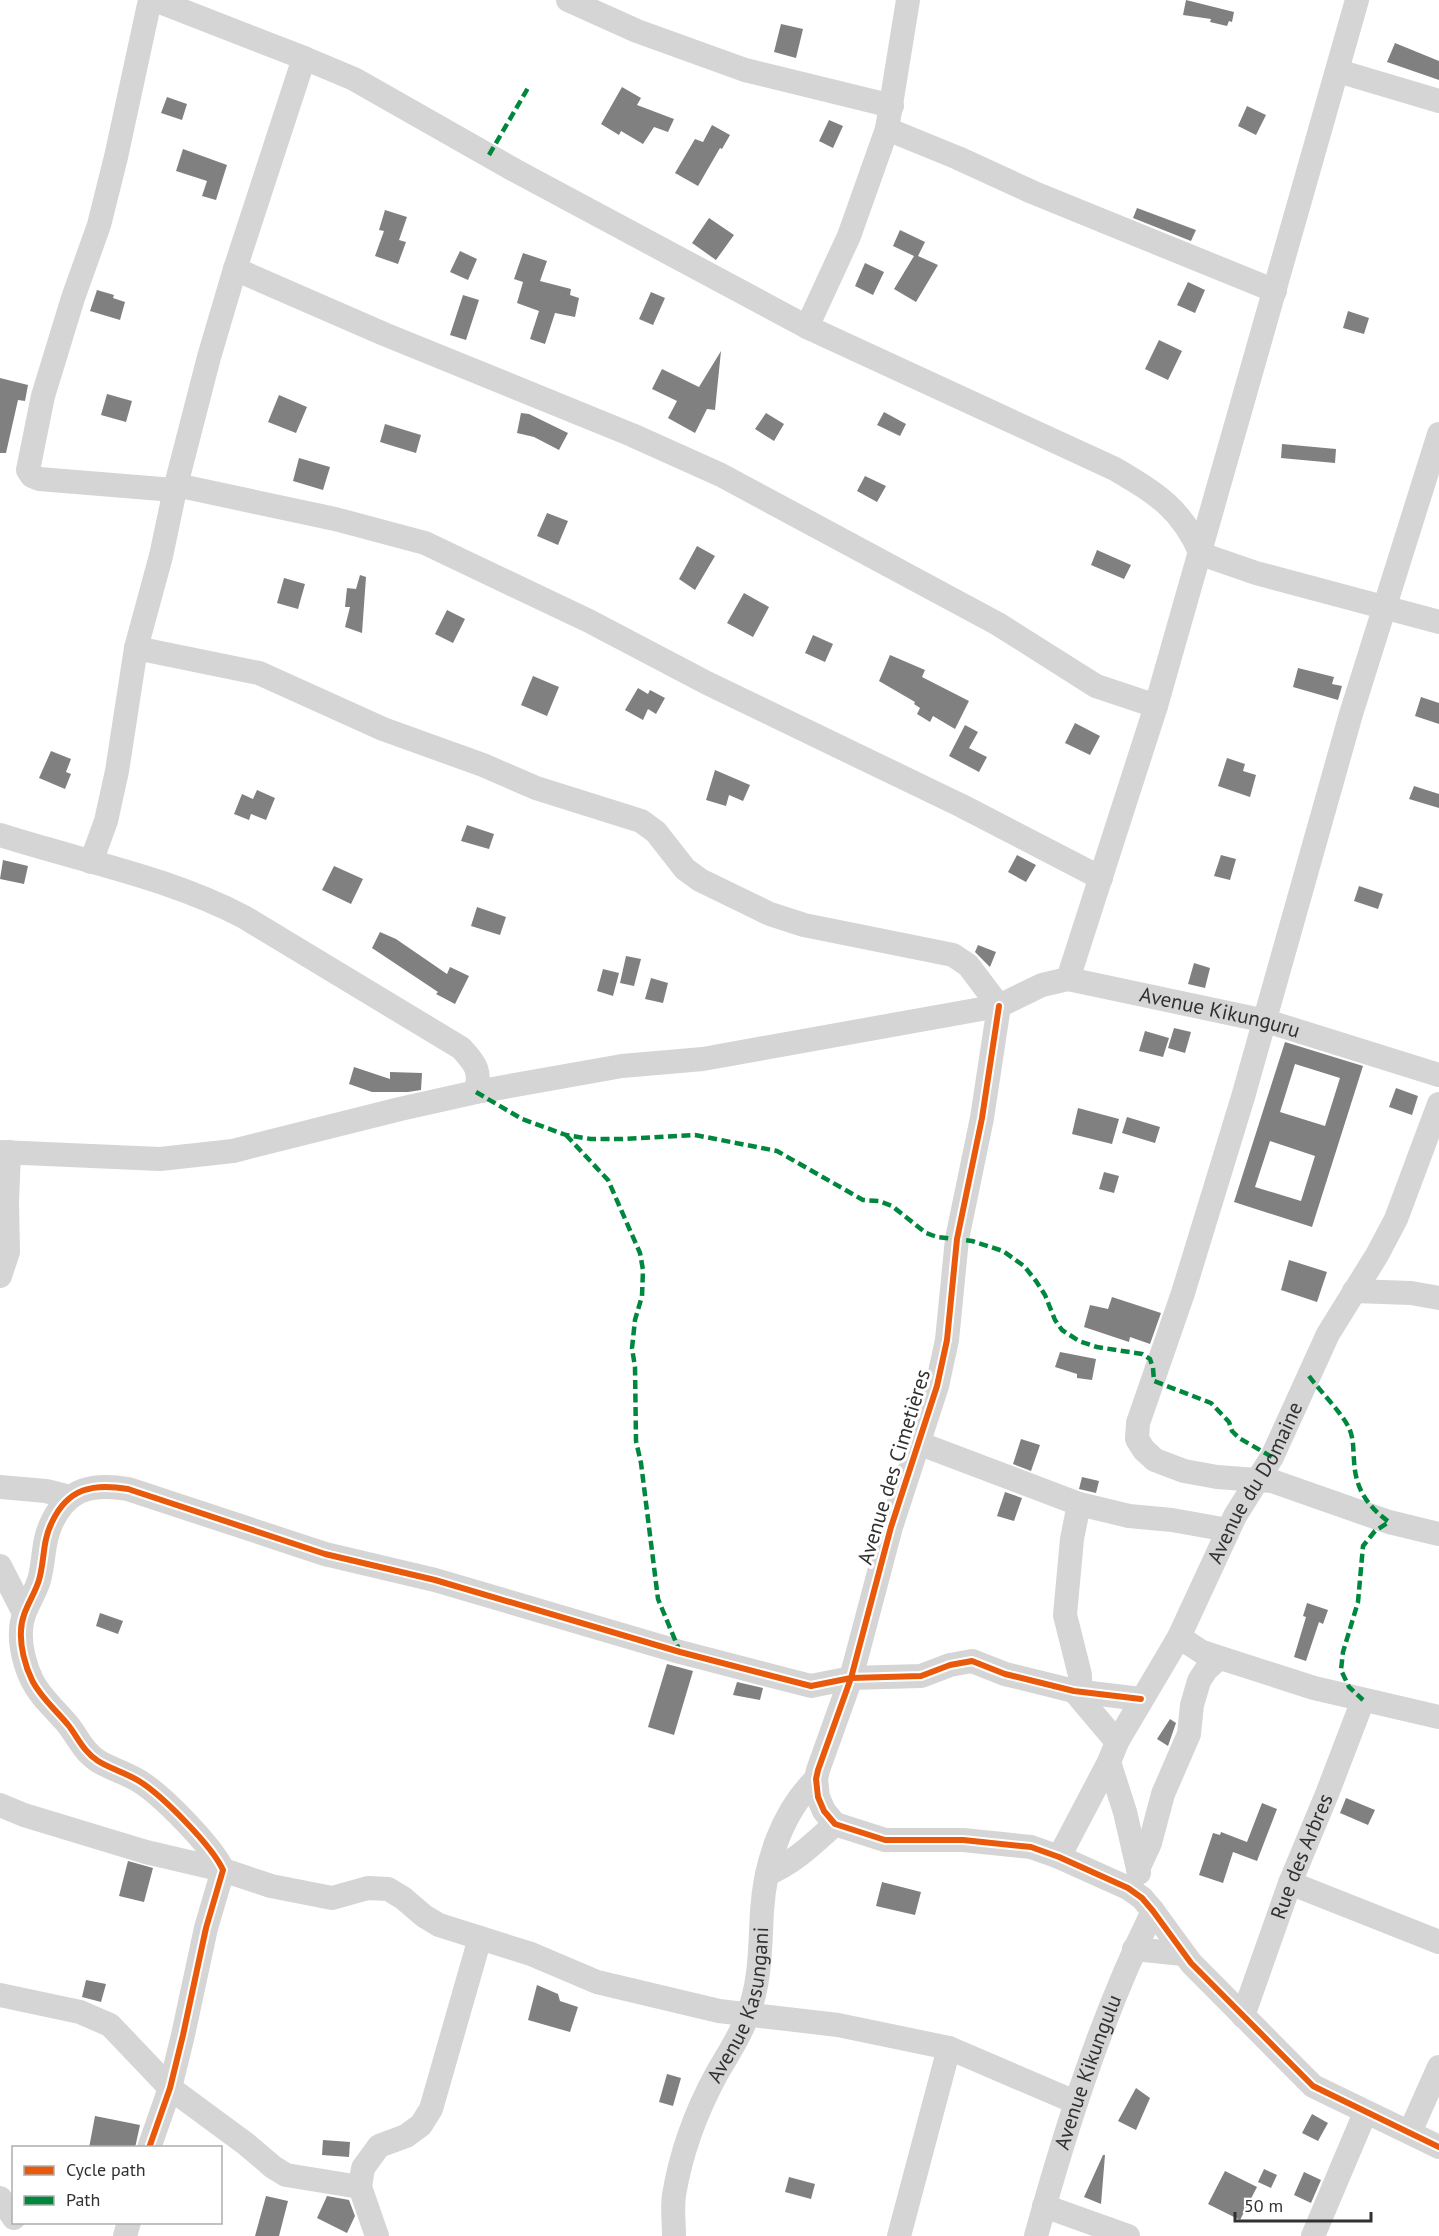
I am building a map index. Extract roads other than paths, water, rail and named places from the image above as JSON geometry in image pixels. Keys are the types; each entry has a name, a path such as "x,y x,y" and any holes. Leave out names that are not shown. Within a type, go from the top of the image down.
{"street":[{"path":"150,0 99,225 73,298 44,396 28,470 32,476 39,479 175,488 335,519 425,543 589,621 707,683 962,806 1101,878"},
{"path":"156,0 354,79 516,171 807,327 1115,469 1151,491 1175,511 1187,526 1200,554 1256,573 1439,622"},
{"path":"568,0 637,31 744,70 890,117 958,158 1032,192 1275,291"},
{"path":"807,327 849,236 890,117 908,0"},
{"path":"1068,979 1156,706 1357,0"},
{"path":"91,862 106,821 117,771 136,648 161,556 175,488 235,269 304,58"},
{"path":"1338,70 1439,101"},
{"path":"235,269 384,334 632,435 721,476 998,624 1096,686 1156,706"},
{"path":"1439,434 1351,714 1266,1022 1183,1293 1138,1423 1137,1439 1144,1450 1155,1460 1184,1471 1217,1477 1272,1481 1389,1522 1439,1534"},
{"path":"136,648 259,673 383,729 483,765 536,788 641,822 656,832 685,869 700,880 786,920 952,955 968,965 999,1006"},
{"path":"0,835 209,899 244,917 461,1048 473,1061 479,1077 476,1092"},
{"name":"Avenue Kikunguru","path":"5,1152 160,1159 233,1151 476,1092 622,1066 703,1059 999,1006 1042,985 1068,979 1266,1022 1439,1076"},
{"name":"Avenue des Cimetières","path":"816,1779 851,1678 891,1527 937,1386 947,1340 957,1239 982,1118 999,1006"},
{"name":"Avenue du Domaine","path":"1059,1857 1141,1699 1179,1637 1228,1530 1272,1456 1328,1334 1396,1219 1439,1104"},
{"path":"0,1276 8,1252 5,1152"},
{"path":"1354,1291 1411,1293 1439,1298"},
{"path":"918,1443 1079,1504 1129,1515 1228,1530"},
{"path":"150,2146 170,2088 206,1928 223,1870 209,1848 163,1800 141,1782 98,1761 84,1749 32,1681 23,1649 21,1631 24,1612 33,1599 40,1577 45,1537 56,1514 70,1497 83,1490 106,1485 128,1489 325,1554 435,1580 680,1652 811,1686 851,1678 921,1676 950,1665 972,1661 1005,1674 1074,1691 1141,1699"},
{"path":"0,1487 46,1491 70,1497"},
{"path":"1074,1691 1080,1683 1080,1675 1065,1615 1072,1539 1079,1504"},
{"path":"0,1566 24,1612"},
{"path":"1179,1637 1202,1652 1314,1688 1439,1717"},
{"path":"1138,1869 1150,1843 1163,1794 1189,1734 1192,1705 1199,1681 1206,1670 1219,1658"},
{"path":"811,1686 838,1714"},
{"path":"1074,1691 1113,1752 1138,1869 1148,1904"},
{"name":"Rue des Arbres","path":"1243,2016 1290,1883 1327,1794 1362,1700"},
{"path":"816,1779 818,1797 835,1824 885,1840 963,1840 1031,1847 1128,1888 1148,1904 1183,1953 1313,2086 1439,2147"},
{"name":"Avenue Kasungani","path":"674,2236 674,2196 684,2150 697,2113 749,2014 762,1948 762,1910 767,1874 789,1813 803,1792 816,1779"},
{"path":"0,1805 24,1815 146,1852 223,1870 271,1886 332,1898 368,1888 388,1889 424,1917 439,1925 531,1954 597,1982 719,2011 838,2025 949,2048 1075,2102"},
{"path":"767,1874 781,1869 835,1824"},
{"path":"1290,1883 1439,1942"},
{"name":"Avenue Kikungulu","path":"1036,2236 1075,2102 1134,1949 1148,1904"},
{"path":"377,2236 360,2187 363,2168 380,2146 406,2136 421,2125 430,2109 480,1938"},
{"path":"1134,1949 1183,1953"},
{"path":"0,1995 80,2013 110,2025 170,2088 246,2144 273,2167 286,2175 360,2187"},
{"path":"899,2236 949,2048"},
{"path":"1410,2132 1439,2067"},
{"path":"1313,2236 1365,2113"},
{"path":"0,2198 12,2215"},
{"path":"1044,2206 1128,2236"}]}
